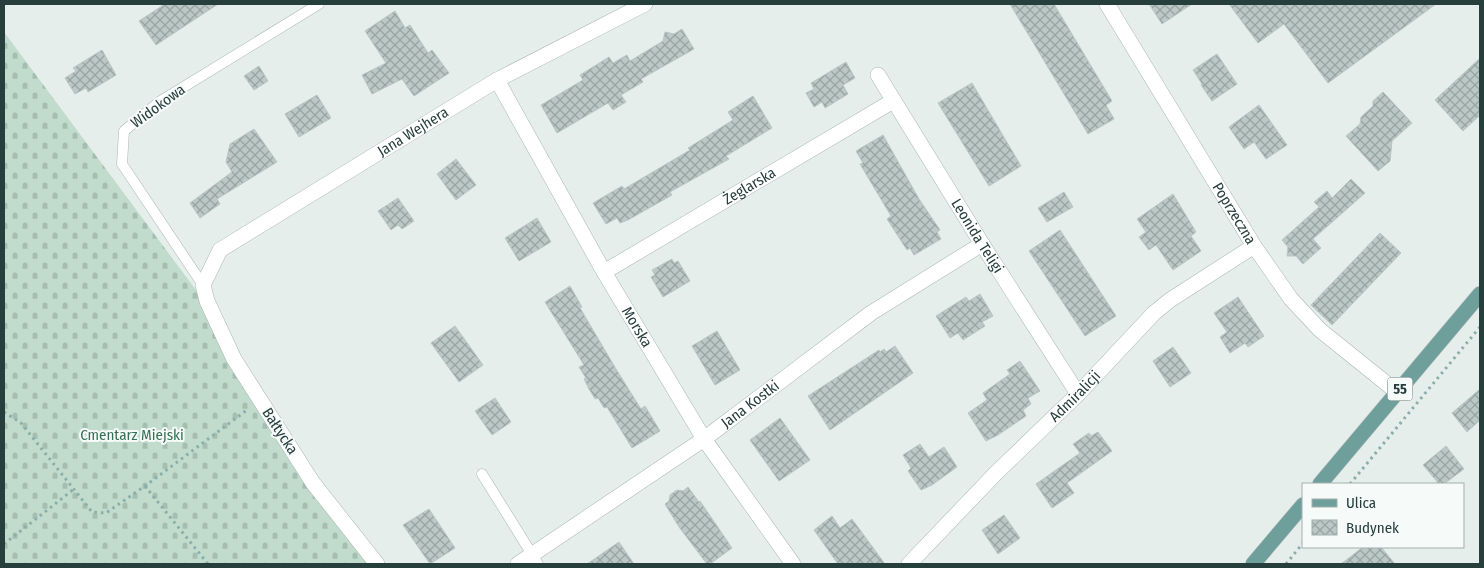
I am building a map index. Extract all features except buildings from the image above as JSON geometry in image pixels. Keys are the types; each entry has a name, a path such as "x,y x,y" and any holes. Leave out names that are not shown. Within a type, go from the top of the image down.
{"main road":[{"name":"55","path":"1321,483 1480,294"},
{"path":"1253,564 1302,506"}],"street":[{"name":"Jana Wejhera","path":"203,285 220,250 498,80 645,4"},
{"name":"Poprzeczna","path":"1107,4 1254,246 1291,299 1309,319 1340,347 1397,392"},
{"name":"Leonida Teligi","path":"878,75 982,244 1078,394"},
{"name":"Morska","path":"498,80 604,272 704,439 794,564"},
{"name":"Żeglarska","path":"604,272 893,101"},
{"name":"Jana Kostki","path":"518,564 535,560 704,439 871,313 982,244"},
{"name":"Admiralicji","path":"909,564 996,473 1078,394 1159,309 1254,246"},
{"name":"Bałtycka","path":"203,285 207,301 234,359 314,483 377,564"}],"lane":[{"name":"Widokowa","path":"203,285 122,164 124,131 159,102 319,4"},
{"path":"482,474 535,560"}],"path":[{"path":"1351,483 1480,327"},
{"path":"4,412 21,423 92,512 106,512 145,486 260,400"},
{"path":"145,486 208,564"},
{"path":"4,544 74,489"},
{"path":"1286,564 1302,544"}],"green space":[{"name":"Cmentarz Miejski","path":"4,32 213,313 368,564 4,564"}]}
